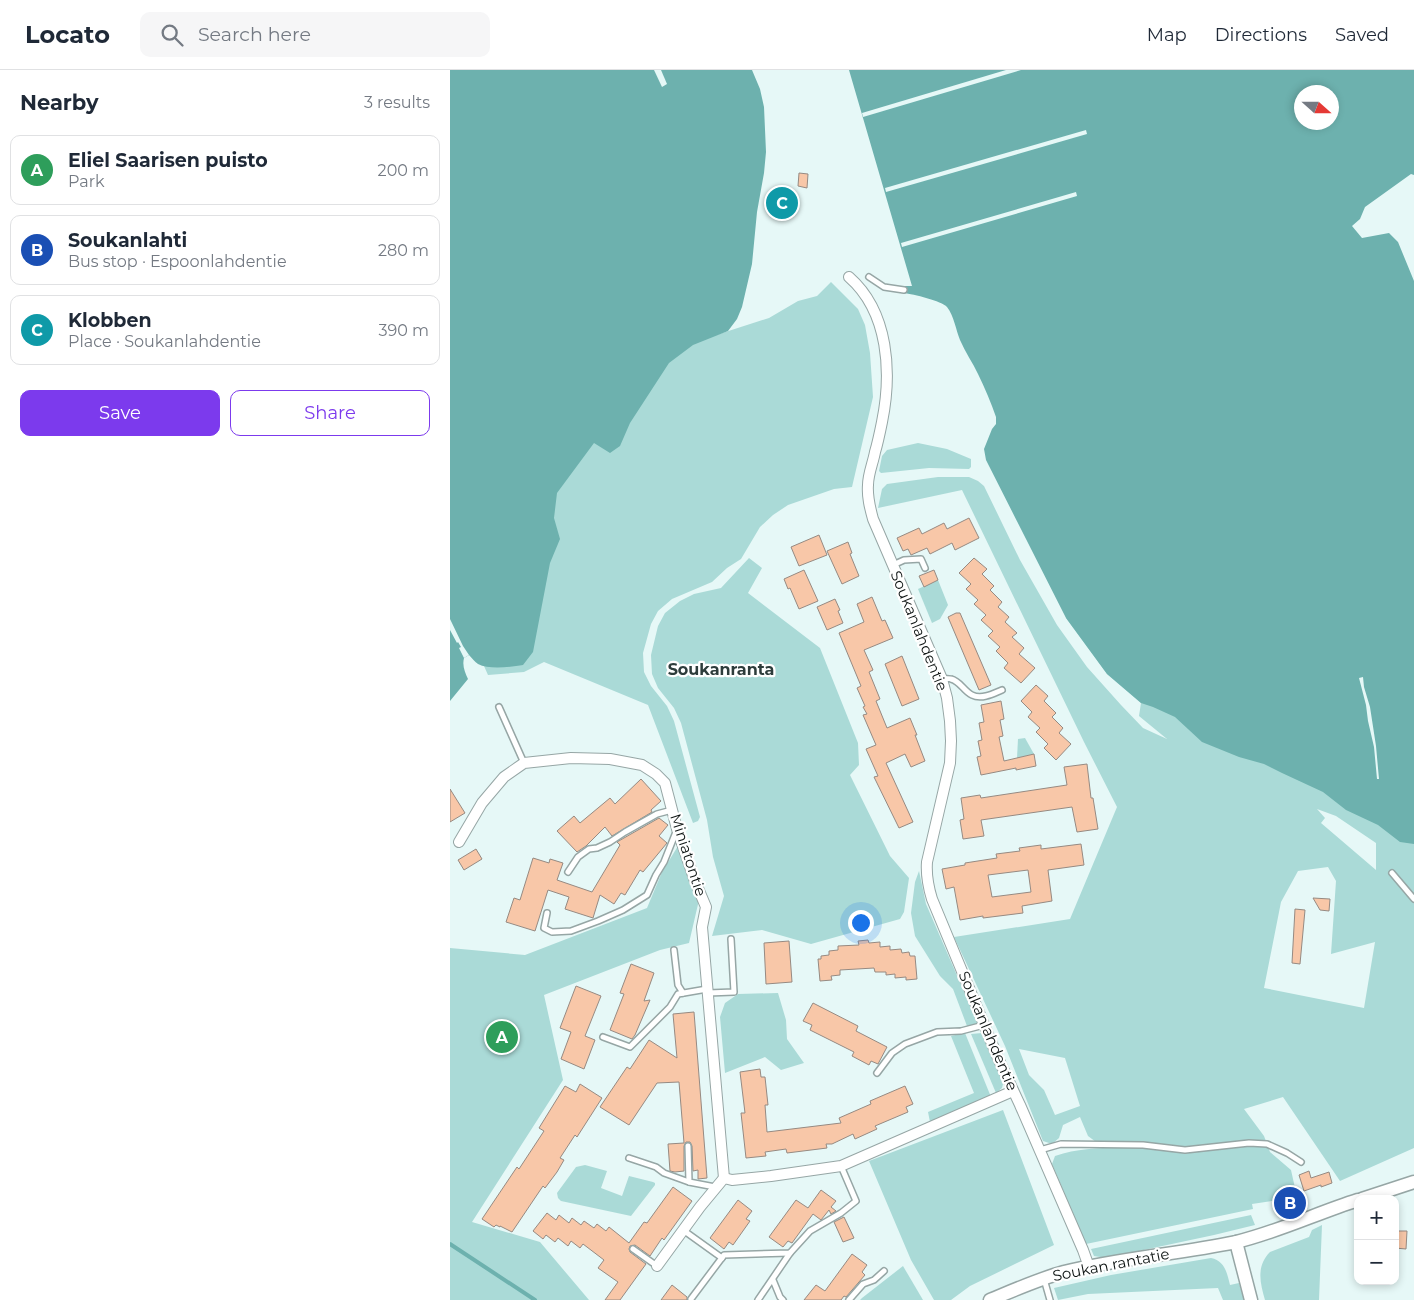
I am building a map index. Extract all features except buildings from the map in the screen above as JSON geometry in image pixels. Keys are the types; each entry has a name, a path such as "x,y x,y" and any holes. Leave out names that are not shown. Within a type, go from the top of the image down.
{"street":[{"name":"Soukanlahdentie","path":"849,277 857,284 872,306 879,322 885,352 886,405 869,474 868,494 873,519 942,680 950,721 950,756 929,853 926,873 928,885 984,1025 1083,1250 1088,1267"},
{"name":"Miniatontie","path":"459,842 482,803 504,777 524,763 571,758 610,759 642,765 656,774 665,783 695,882 706,907 702,927 728,1179"},
{"path":"657,1266 716,1187 728,1179 771,1176 841,1166 1013,1091"},
{"path":"1374,1195 1414,1182"},
{"name":"Soukan rantatie","path":"990,1300 1044,1278 1088,1267 1236,1242 1354,1201"},
{"path":"1236,1242 1251,1300"}],"lane":[{"path":"869,277 884,287 904,290"},
{"path":"893,565 904,560 922,559 925,568"},
{"path":"942,680 950,678 970,694 978,697 986,697 1002,690"},
{"path":"499,707 524,763"},
{"path":"568,872 578,857 589,849 597,848 610,842 657,814 673,810"},
{"path":"547,913 544,928 552,932 571,931 623,910 647,895 678,829"},
{"path":"1392,873 1414,899"},
{"path":"603,1038 630,1047 670,1007 678,994 708,991 734,992 730,939"},
{"path":"674,950 678,984 682,993"},
{"path":"877,1072 892,1053 905,1044 937,1032 961,1030 984,1025"},
{"path":"1040,1150 1061,1144 1143,1145 1185,1150 1249,1143 1267,1144 1301,1162"},
{"path":"688,1146 689,1182"},
{"path":"628,1158 656,1167 664,1173 689,1182 716,1187"},
{"path":"758,1300 790,1253 810,1231 856,1201 841,1166"},
{"path":"683,1230 722,1258"},
{"path":"633,1250 657,1266"},
{"path":"691,1299 724,1255 790,1253"},
{"path":"849,1300 864,1284 874,1280 884,1271"},
{"path":"1044,1278 1050,1300"},
{"path":"772,1280 783,1300"}],"shaded area":[{"path":"450,70 752,70 760,89 764,107 766,152 752,264 742,307 737,319 728,331 693,345 669,363 630,423 620,446 610,453 594,443 557,493 554,518 560,539 550,563 533,652 523,665 500,668 483,666 469,655 464,658 463,664 468,679 450,701"},
{"path":"849,70 1414,70 1414,175 1411,174 1365,207 1360,219 1352,226 1362,238 1389,233 1398,242 1414,281 1414,844 1400,842 1378,825 1346,810 1323,792 1264,764 1239,757 1202,742 1175,717 1141,703 1107,674 1066,618 986,460 984,449 996,424 996,417 981,379 960,340 947,307 939,302 904,293 904,286 912,286"},
{"path":"831,282 858,309 865,325 870,353 873,397 852,487 834,489 788,505 773,515 760,527 741,559 727,568 712,582 672,599 658,611 651,624 643,653 644,672 651,686 667,706 674,721 700,817 698,821 693,823 648,705 544,662 524,672 488,675 484,666 499,650 450,385 713,336 769,318 798,301 817,296"},
{"path":"918,443 947,449 971,459 971,467 969,469 929,468 881,473 879,471 882,456 887,450"},
{"path":"938,477 969,477 984,486 1020,560 1057,625 1087,667 1143,728 1167,739 1139,716 1141,703 1107,674 1066,618 1414,651 1414,1148 1340,1181 1283,1097 1244,1109 1264,1136 1270,1152 1291,1170 1297,1197 1252,1204 1253,1209 1086,1244 1052,1164 1055,1156 1088,1149 1144,1148 1147,1143 1096,1142 1088,1136 1080,1117 1063,1125 1059,1138 1052,1144 1043,1141 1005,1046 954,937 1070,919 1117,807 962,490 878,508 882,489 887,484","holes":["1317,809 1336,816 1376,843 1376,870 1321,823 1325,818","1328,867 1336,881 1331,954 1375,942 1364,1008 1264,988 1281,902 1298,871","1019,1049 1065,1058 1080,1106 1055,1115 1044,1090 1029,1075"]},
{"path":"749,558 762,568 748,593 820,648 858,743 859,765 850,775 890,856 909,878 904,912 900,919 811,944 762,930 712,936 724,896 713,857 707,820 681,723 674,708 658,688 652,674 651,655 658,626 665,613 680,601 694,594 721,588"},
{"path":"938,580 948,605 940,619 932,623 918,589"},
{"path":"1025,738 1034,754 1017,758 1018,739"},
{"path":"678,846 699,900 689,943 660,950 544,995 563,1080 472,1222 540,1242 589,1300 450,1300 450,948 525,955 647,908 662,872"},
{"path":"919,871 926,904 978,1024 967,1026 953,989 940,976 915,936 911,913 915,882"},
{"path":"778,993 786,1020 787,1039 804,1063 781,1070 765,1057 725,1073 720,1017 725,1003 738,994"},
{"path":"965,1033 991,1097 930,1122 928,1112 974,1093 951,1036"},
{"path":"982,1033 1004,1080 1002,1088 996,1093 971,1034"},
{"path":"1003,1110 1054,1245 970,1286 951,1300 934,1300 911,1260 869,1161"},
{"path":"585,1165 607,1171 601,1188 622,1196 629,1176 653,1182 655,1185 631,1216 561,1201 557,1193 576,1167"},
{"path":"1251,1215 1255,1225 1106,1258 1094,1256 1091,1249"},
{"path":"1322,1225 1319,1300 1265,1300 1260,1275 1266,1257 1270,1252 1309,1237 1312,1230"},
{"path":"1211,1258 1222,1265 1230,1285 1239,1283 1244,1300 1223,1300 1218,1288 1088,1294 1058,1300 1054,1288 1111,1275"},
{"path":"903,1266 923,1300 860,1300 862,1298"}],"pier":[{"path":"654,70 661,70 667,84 662,87"},
{"path":"1006,70 1021,70 863,117 862,113"},
{"path":"1086,130 1087,134 886,192 885,188"},
{"path":"1076,192 1077,196 902,247 901,243"},
{"path":"450,619 469,655 464,658 459,648 461,647 450,630"},
{"path":"1363,677 1370,707 1379,779 1377,779 1374,747 1359,678"}],"waterway":[{"path":"450,1244 535,1300"}],"place":[{"name":"Klobben","path":"782,203"},
{"name":"Eliel Saarisen puisto","path":"502,1037"},
{"name":"Soukanlahti","path":"1290,1203"}],"district":[{"name":"Soukanranta","path":"721,669"}]}
